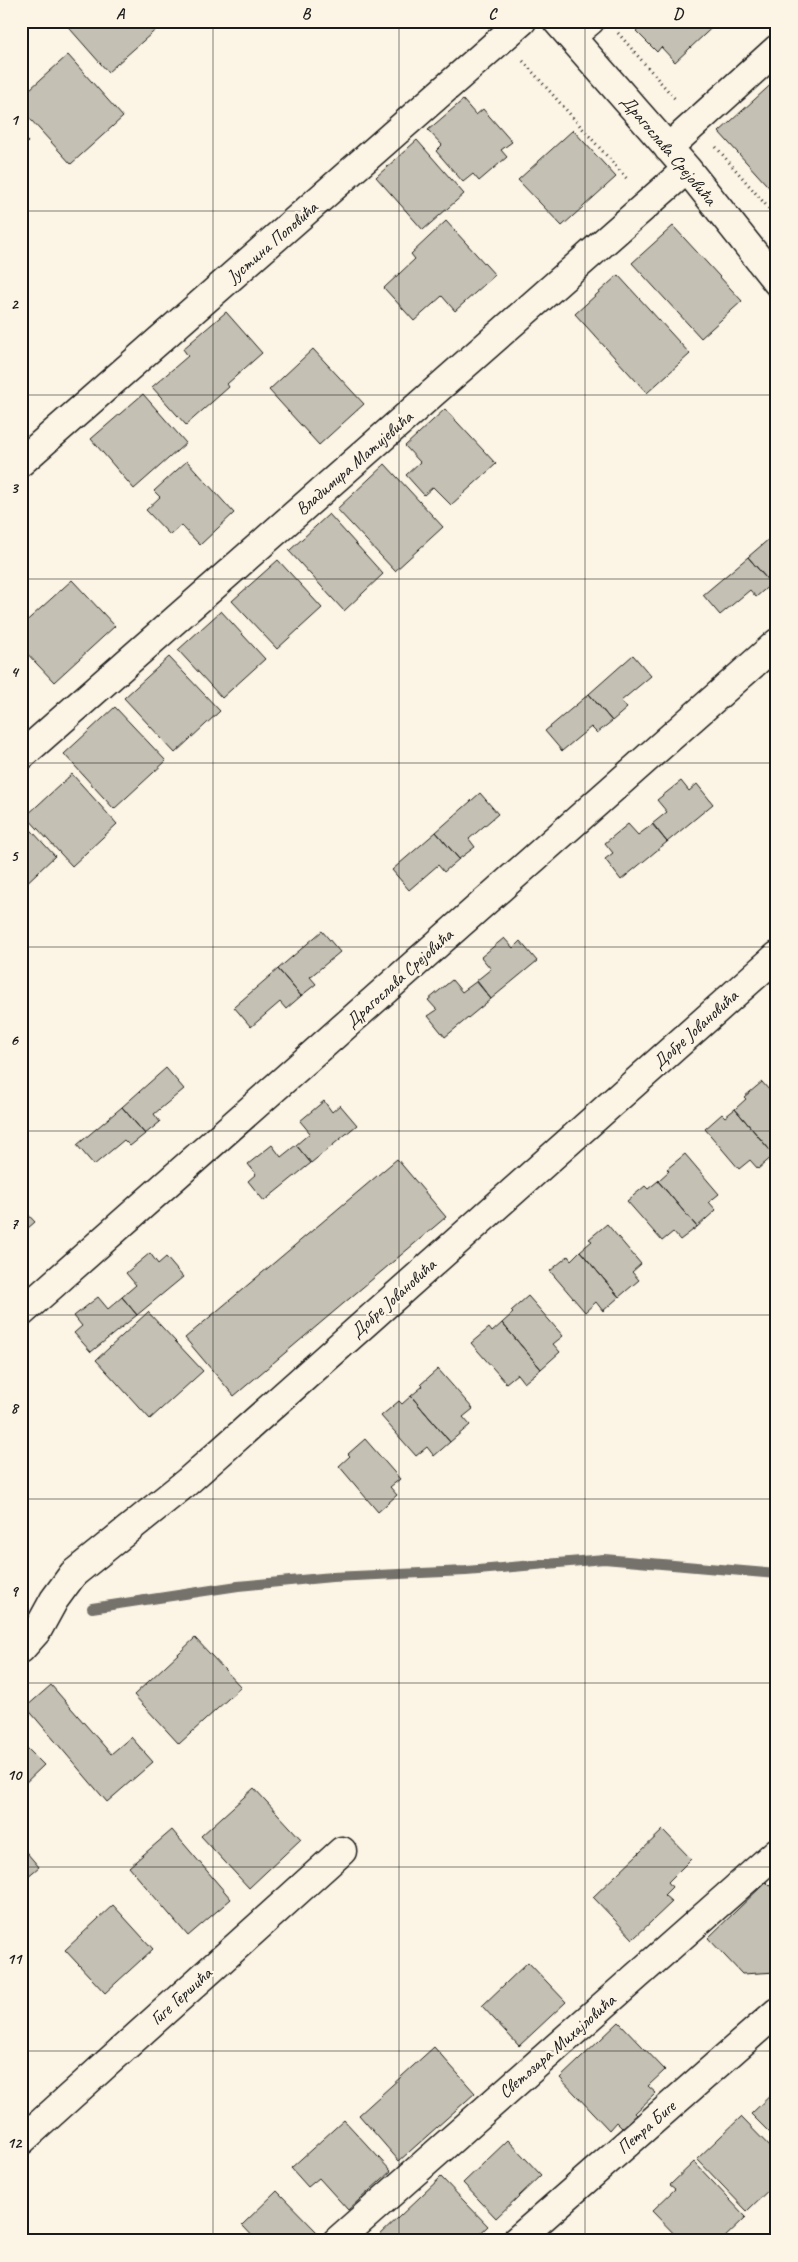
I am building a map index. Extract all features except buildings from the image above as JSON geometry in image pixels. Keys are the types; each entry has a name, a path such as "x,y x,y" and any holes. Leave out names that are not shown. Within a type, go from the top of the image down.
{"street":[{"name":"Драгослава Срејовића","path":"573,27 777,282"},
{"name":"Јустина Поповића","path":"21,462 513,29"},
{"path":"668,148 777,49"},
{"name":"Владимира Матијевића","path":"21,756 687,169"},
{"name":"Драгослава Срејовића","path":"21,1312 777,642"},
{"name":"Добре Јовановића","path":"21,1649 36,1631 54,1600 73,1574 187,1482 777,956"},
{"name":"Гиге Гершића","path":"21,2141 342,1851"},
{"name":"Светозара Михајловића","path":"337,2241 777,1852"},
{"name":"Петра Биге","path":"516,2241 777,2012"}],"path":[{"path":"513,29 648,203"}],"waterway":[{"path":"92,1608 238,1586 332,1577 466,1571 604,1559 777,1574"}]}
